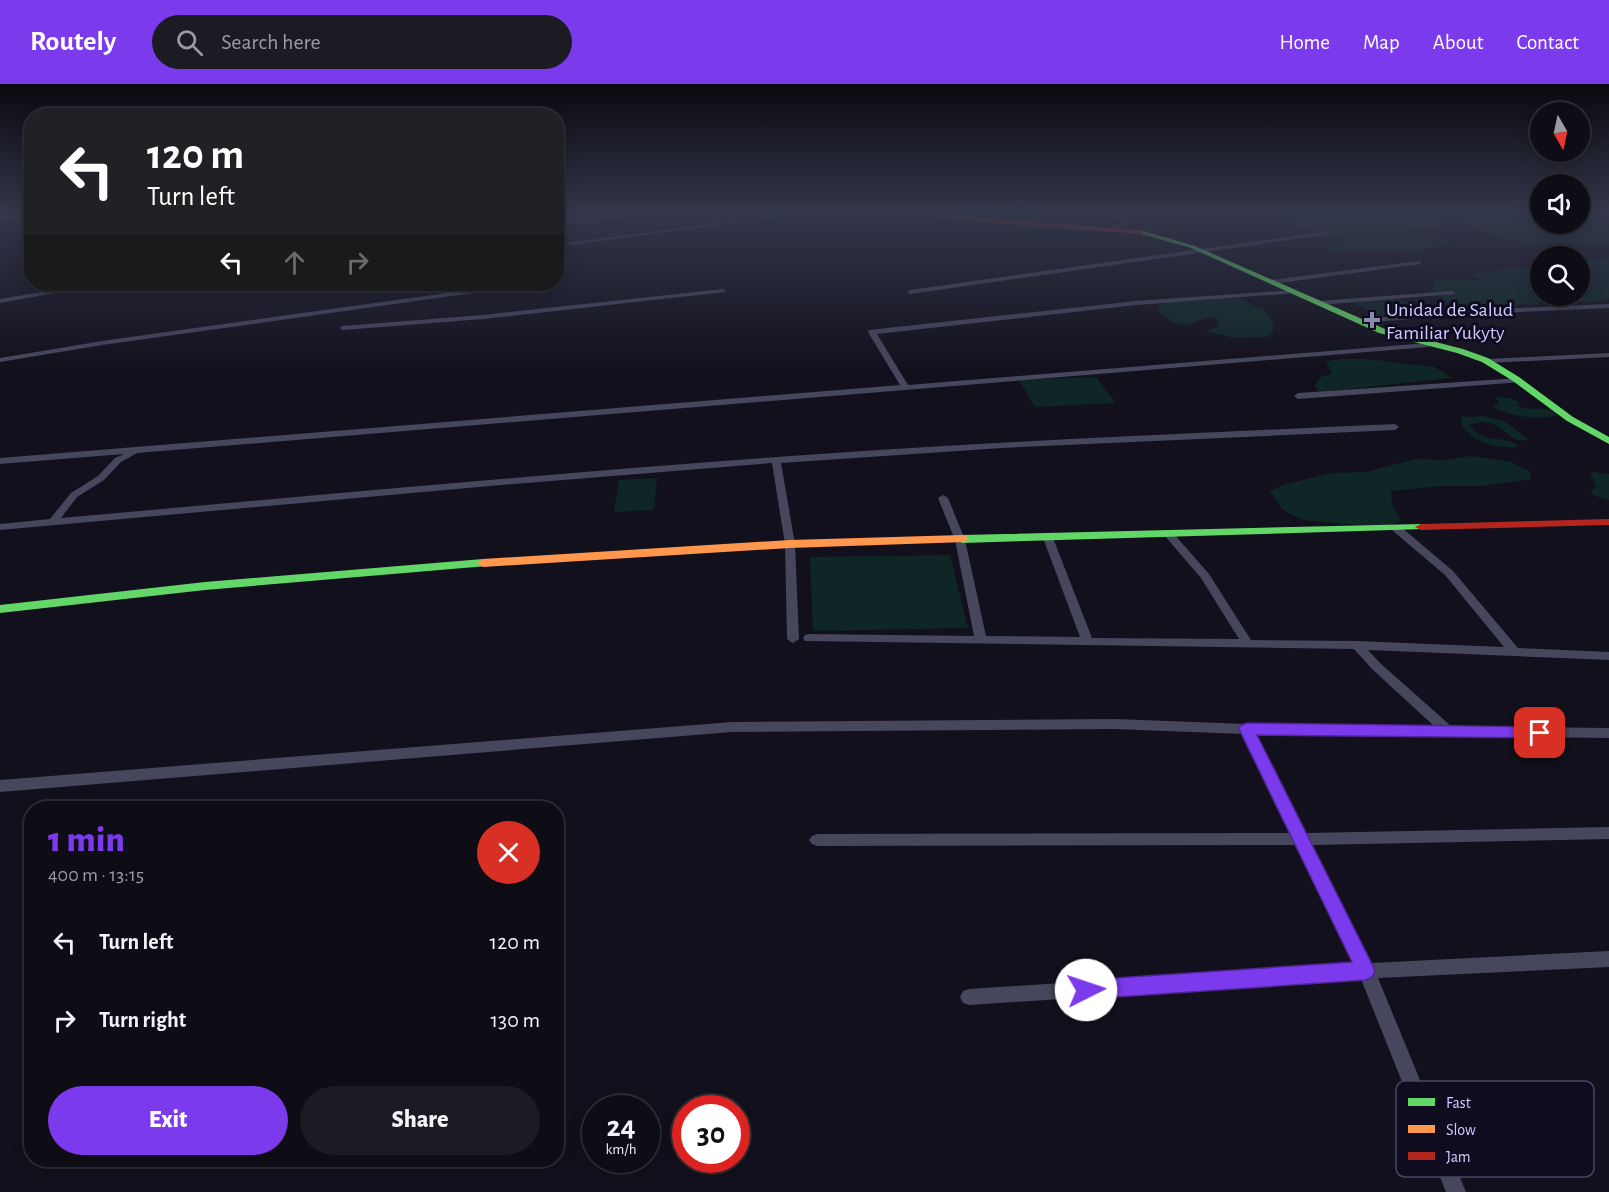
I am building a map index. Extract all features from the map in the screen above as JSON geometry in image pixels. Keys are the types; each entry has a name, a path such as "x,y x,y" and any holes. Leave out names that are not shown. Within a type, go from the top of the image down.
{"street":[{"path":"910,292 1099,265"},
{"path":"1234,265 1399,337 1466,353 1487,361 1519,380 1564,415 1609,441"},
{"path":"1272,282 1406,265"},
{"path":"0,301 59,291"},
{"path":"0,360 102,343 473,291"},
{"path":"343,328 483,318 723,291"},
{"path":"905,386 872,332 1186,298 1294,292"},
{"path":"1319,303 1452,293"},
{"path":"1359,321 1476,312 1609,306"},
{"path":"0,461 1428,345"},
{"path":"1487,361 1609,355"},
{"path":"1298,396 1519,380"},
{"path":"0,527 296,499 776,462 1002,446 1395,427"},
{"path":"53,522 75,495 101,478 117,460 136,450"},
{"path":"776,462 790,544 793,639"},
{"path":"943,498 960,540 981,639"},
{"path":"0,609 205,586 511,561 790,544 1609,522"},
{"path":"1397,529 1449,573 1515,652"},
{"path":"1169,535 1205,576 1247,643"},
{"path":"1048,538 1088,640"},
{"path":"809,638 1357,645 1609,656"},
{"path":"1357,645 1376,666 1449,731"},
{"path":"0,786 732,727 1115,724 1247,729 1609,734"},
{"path":"1247,729 1366,971 1411,1081"},
{"path":"817,840 1301,838 1609,833"},
{"path":"969,998 1366,971 1609,959"},
{"path":"1450,1177 1456,1192"}],"green space":[{"path":"1590,265 1609,265 1609,298 1590,302"},
{"path":"1530,266 1530,304 1490,309 1447,302 1432,289 1434,280 1480,280 1470,274"},
{"path":"1376,296 1404,300 1409,303 1402,313 1375,317 1353,303"},
{"path":"1223,298 1243,299 1265,310 1273,323 1273,332 1267,337 1233,338 1206,331 1218,326 1219,322 1212,316 1187,325 1173,322 1157,310 1162,303"},
{"path":"1368,359 1432,367 1430,364 1452,378 1318,392 1315,385 1322,376 1332,374 1326,361"},
{"path":"1096,377 1116,403 1035,407 1019,380"},
{"path":"1496,397 1510,398 1520,403 1518,406 1523,408 1548,409 1557,413 1556,416 1540,417 1507,413 1493,407 1499,403"},
{"path":"1482,416 1504,421 1529,439 1514,439 1490,423 1481,422 1470,425 1480,435 1518,445 1510,448 1487,444 1467,432 1462,426 1462,417"},
{"path":"1471,456 1511,462 1530,472 1531,479 1482,486 1440,486 1391,491 1392,504 1401,521 1386,527 1310,521 1296,517 1282,509 1270,491 1283,485 1331,473 1366,472 1416,459 1447,460"},
{"path":"1594,472 1609,474 1609,500 1595,496 1590,491 1597,486 1590,474"},
{"path":"657,478 654,510 614,512 619,480"},
{"path":"950,555 968,628 813,631 810,557"}],"traffic: fast":[{"path":"1233,265 1382,331 1460,351 1485,360 1516,379 1570,419 1609,441"},
{"path":"962,539 1421,527"},
{"path":"0,609 205,586 483,563"}],"traffic: slow":[{"path":"483,563 790,544 962,539"}],"traffic: jam":[{"path":"1421,527 1609,522"}],"place":[{"name":"Unidad de Salud Familiar Yukyty","path":"1372,320"}],"route":[{"path":"1086,990 1366,971 1247,729 1540,733"}]}
